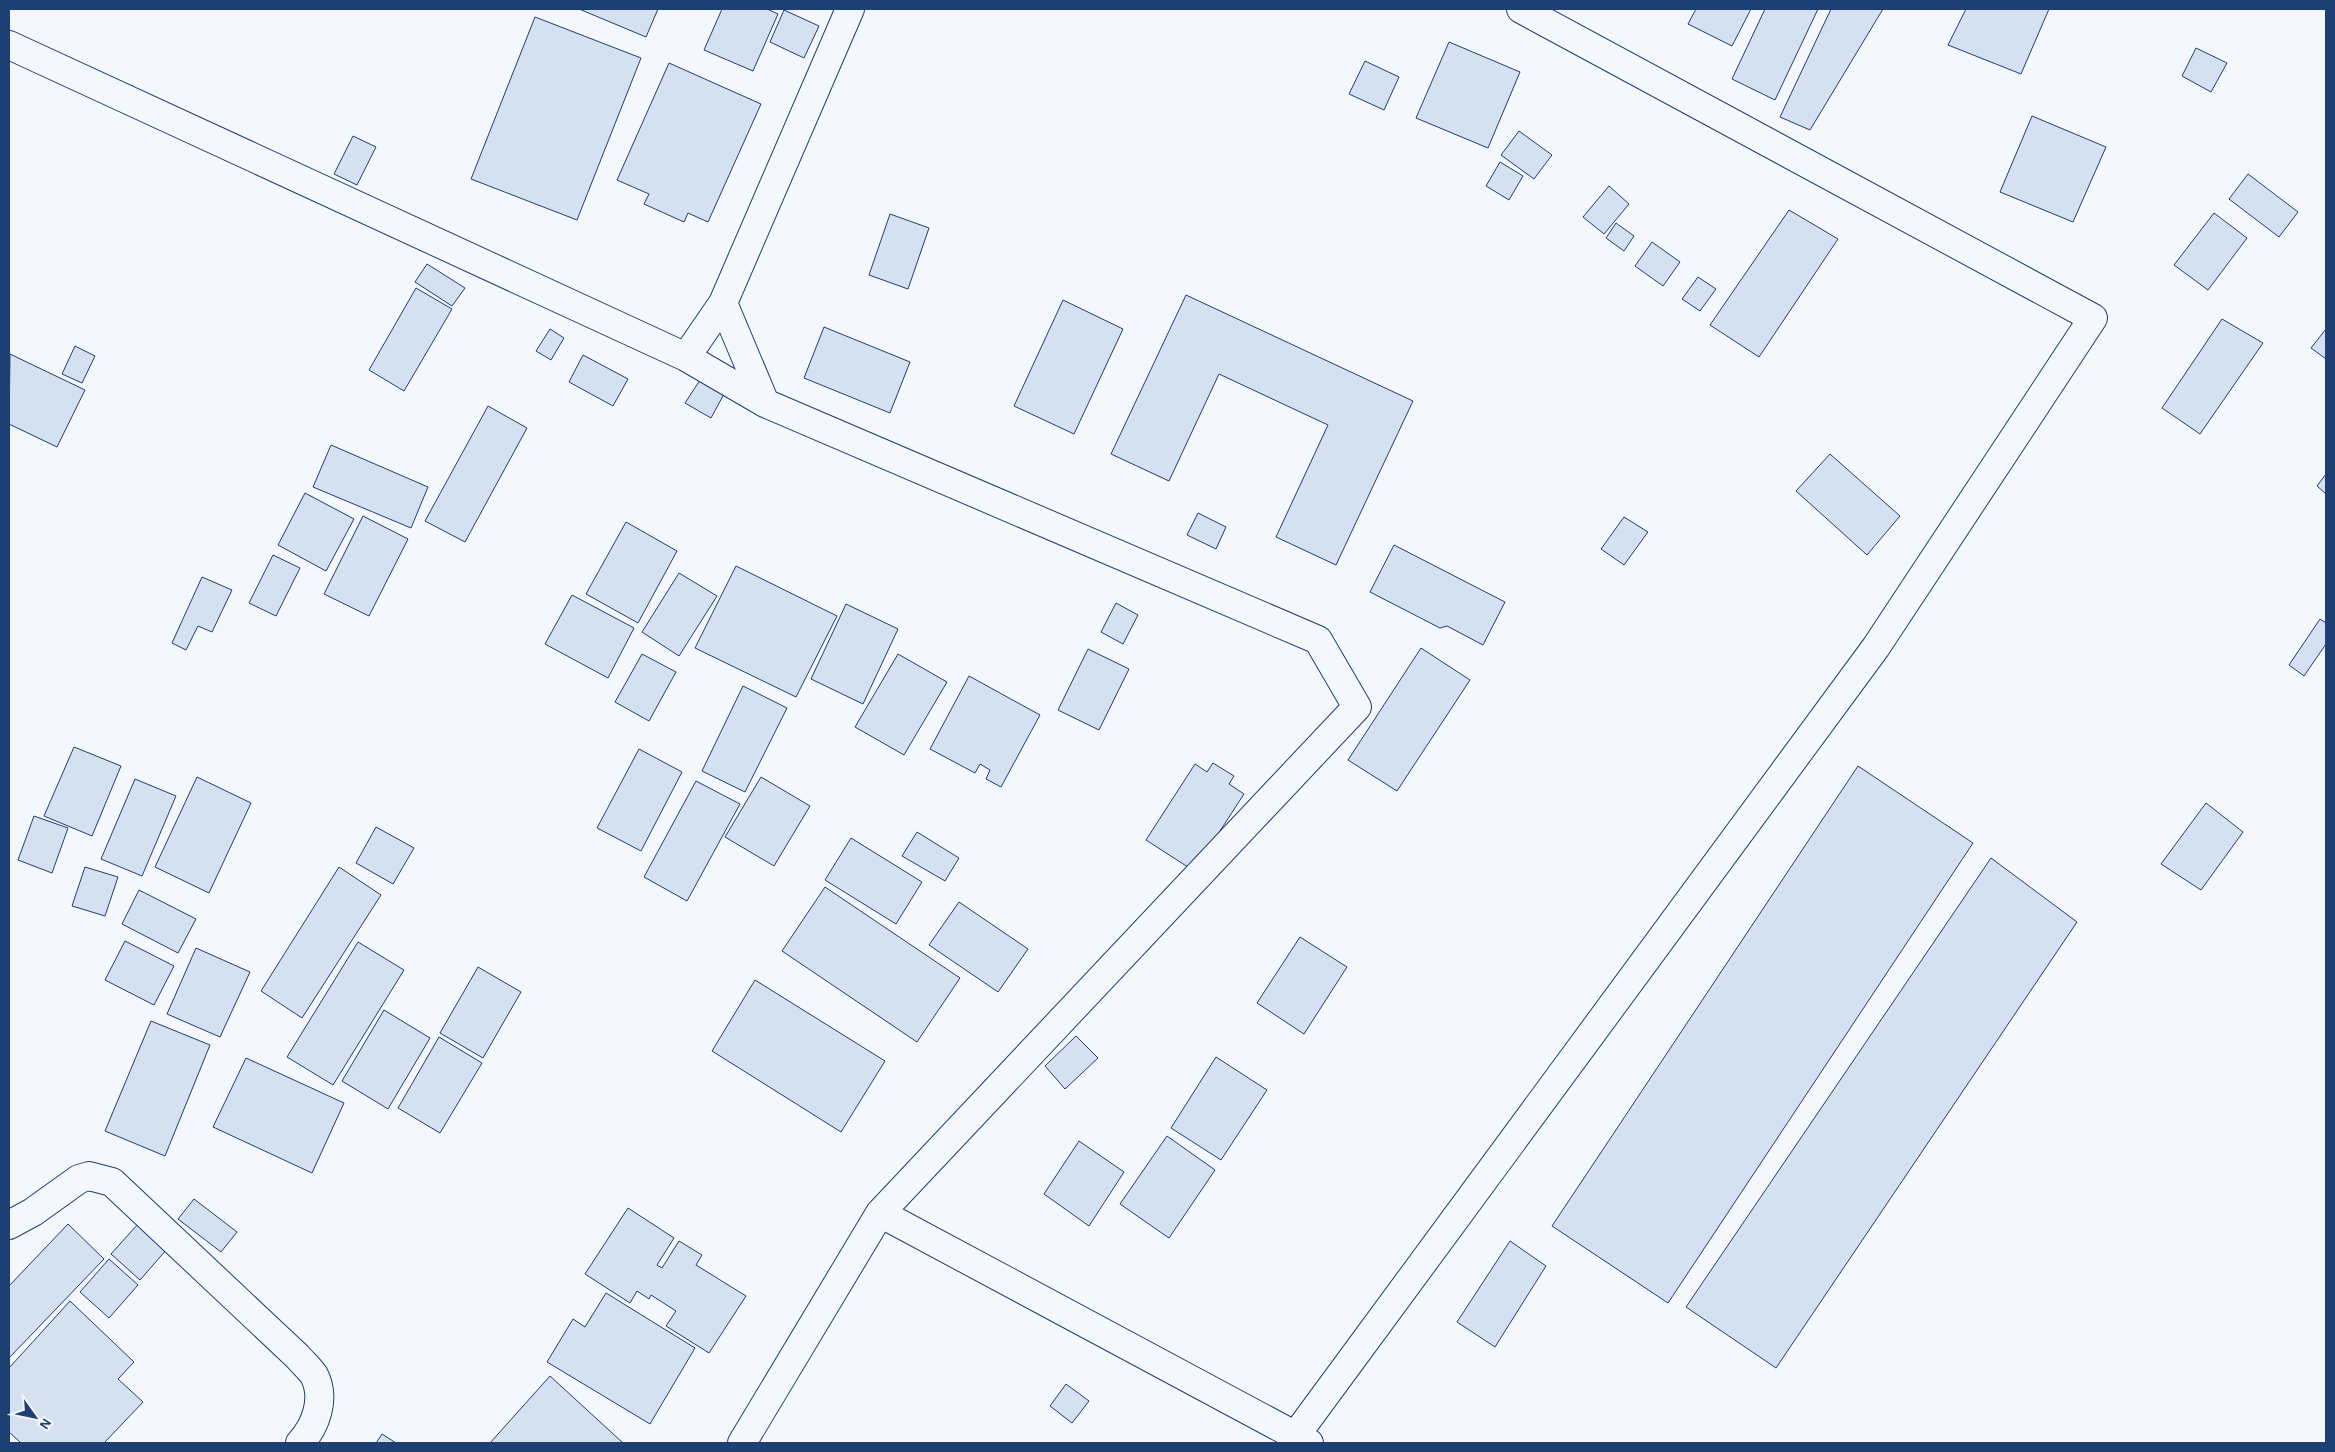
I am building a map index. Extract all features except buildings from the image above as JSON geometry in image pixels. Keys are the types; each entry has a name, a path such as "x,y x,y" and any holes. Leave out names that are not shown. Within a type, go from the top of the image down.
{"street":[{"path":"686,357 723,303 850,9"},
{"path":"880,1213 1303,1439 1876,648 2093,318 1521,9"},
{"path":"9,44 686,357 765,403 1318,640 1357,707 880,1213 742,1443"},
{"path":"723,303 765,403"},
{"path":"9,1224 33,1212 79,1180 89,1176 112,1182 298,1357 313,1375 320,1394 318,1413 300,1443"}]}
